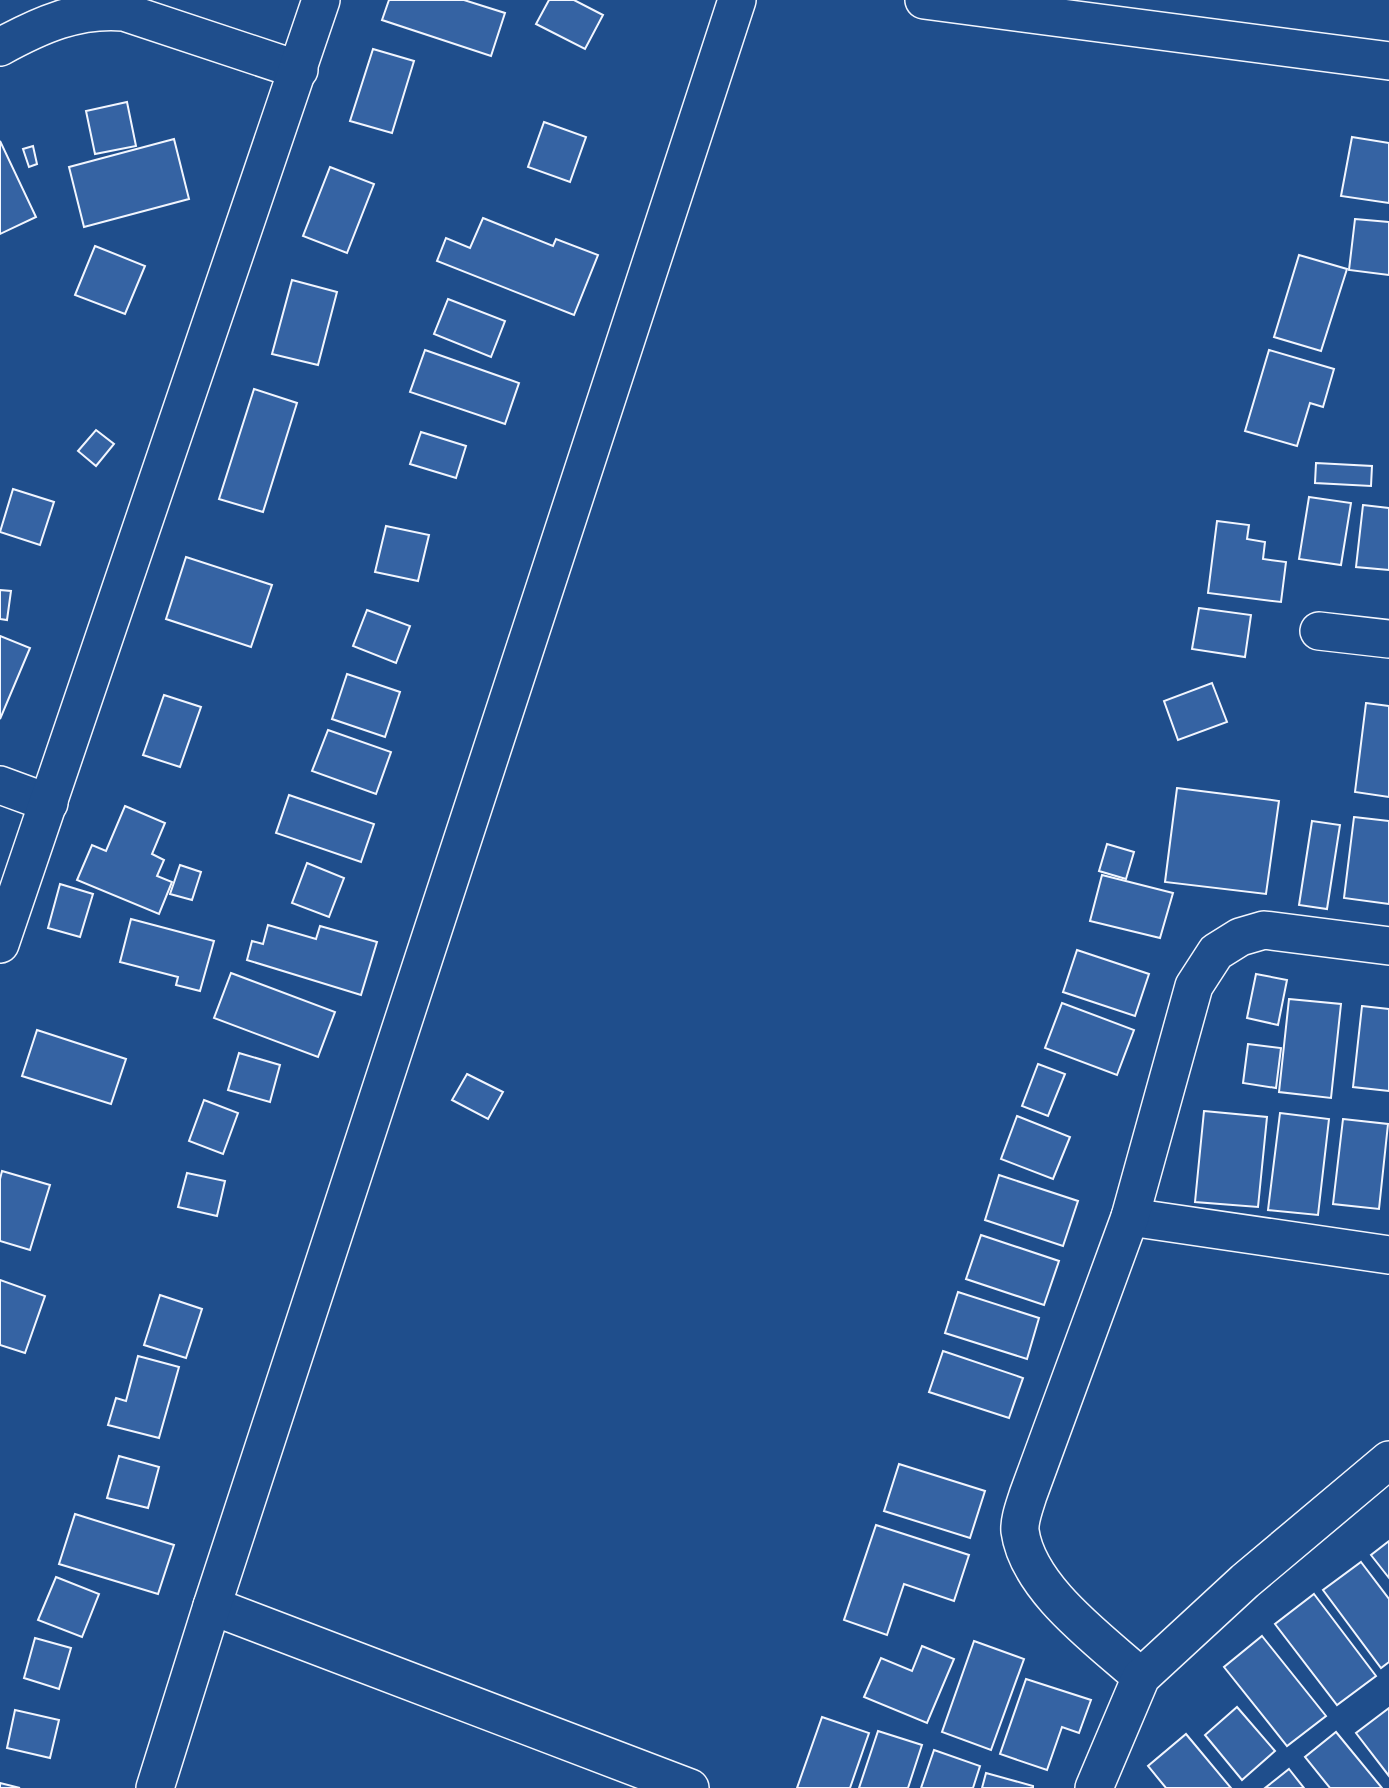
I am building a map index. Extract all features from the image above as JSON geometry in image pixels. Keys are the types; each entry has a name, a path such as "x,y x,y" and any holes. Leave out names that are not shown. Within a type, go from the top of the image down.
{"street":[{"path":"0,944 321,0"},
{"path":"155,1788 212,1606 737,0"},
{"path":"924,0 1389,61"},
{"path":"0,47 33,29 77,14 101,10 124,12 299,70"},
{"path":"1319,631 1389,639"},
{"path":"0,785 49,803"},
{"path":"1141,1677 1052,1596 1029,1563 1020,1529 1028,1495 1129,1217 1194,986 1216,952 1240,937 1264,930 1389,946"},
{"path":"1129,1217 1389,1255"},
{"path":"1094,1788 1141,1677 1245,1581 1389,1460"},
{"path":"212,1606 690,1788"}],"building":[{"path":"389,0 464,0 505,13 491,56 382,20"},
{"path":"549,0 574,0 603,15 585,49 536,24"},
{"path":"373,49 414,61 392,133 350,121"},
{"path":"127,102 136,146 95,154 86,111"},
{"path":"544,122 586,137 570,182 528,167"},
{"path":"1352,137 1389,143 1389,203 1341,196"},
{"path":"174,139 189,199 84,227 69,167"},
{"path":"0,141 36,217 0,234"},
{"path":"33,146 37,164 29,167 23,149"},
{"path":"330,167 374,184 347,253 303,236"},
{"path":"483,218 553,246 556,239 598,255 574,315 437,261 446,238 470,248"},
{"path":"1355,219 1389,222 1389,275 1349,270"},
{"path":"95,246 145,266 125,314 75,295"},
{"path":"1299,255 1347,269 1321,351 1274,337"},
{"path":"292,280 337,292 318,365 272,354"},
{"path":"448,299 505,321 491,357 434,334"},
{"path":"425,350 519,383 505,424 410,392"},
{"path":"1269,350 1334,369 1323,407 1310,403 1297,446 1245,431"},
{"path":"254,389 297,403 263,512 219,499"},
{"path":"96,430 114,444 96,466 78,451"},
{"path":"421,432 466,446 456,478 410,464"},
{"path":"1316,463 1372,466 1371,486 1315,483"},
{"path":"13,489 54,502 40,545 0,532"},
{"path":"1309,497 1351,503 1341,565 1299,559"},
{"path":"1363,505 1389,508 1389,570 1356,567"},
{"path":"1217,521 1249,525 1247,539 1265,542 1263,559 1286,562 1281,602 1208,593"},
{"path":"386,526 429,535 418,581 375,572"},
{"path":"186,557 272,585 251,647 166,619"},
{"path":"0,590 11,591 7,620 0,619"},
{"path":"1199,608 1251,615 1245,657 1192,649"},
{"path":"367,610 410,626 396,663 353,646"},
{"path":"0,636 30,648 0,719"},
{"path":"347,674 400,692 385,737 332,719"},
{"path":"1212,683 1227,722 1178,740 1164,701"},
{"path":"164,695 201,707 180,767 143,755"},
{"path":"1366,703 1389,706 1389,797 1355,792"},
{"path":"328,730 391,752 376,794 312,771"},
{"path":"1177,788 1279,801 1266,894 1165,882"},
{"path":"289,795 374,824 361,862 276,833"},
{"path":"125,806 165,823 152,854 164,860 157,876 172,882 159,914 77,880 92,845 106,851"},
{"path":"1354,817 1389,821 1389,904 1344,898"},
{"path":"1312,821 1340,825 1327,909 1299,905"},
{"path":"1107,844 1134,852 1126,879 1099,871"},
{"path":"307,863 344,878 329,917 292,903"},
{"path":"180,865 201,872 192,900 170,894"},
{"path":"1102,875 1173,893 1160,938 1090,921"},
{"path":"60,884 93,894 80,937 48,928"},
{"path":"131,919 214,941 200,991 176,985 178,977 120,962"},
{"path":"268,925 316,939 320,926 377,942 361,995 247,960 252,941 263,944"},
{"path":"1077,950 1149,974 1135,1016 1063,992"},
{"path":"231,973 335,1012 318,1057 214,1018"},
{"path":"1256,974 1287,980 1278,1025 1247,1018"},
{"path":"1289,999 1341,1004 1331,1098 1279,1092"},
{"path":"1062,1003 1134,1030 1117,1075 1045,1048"},
{"path":"1362,1006 1389,1009 1389,1091 1353,1087"},
{"path":"37,1030 126,1059 111,1104 22,1076"},
{"path":"1248,1044 1281,1048 1276,1088 1243,1083"},
{"path":"239,1053 280,1065 270,1102 228,1090"},
{"path":"1038,1064 1065,1074 1048,1116 1022,1106"},
{"path":"467,1074 503,1092 488,1119 452,1100"},
{"path":"204,1100 238,1113 223,1154 189,1141"},
{"path":"1204,1111 1267,1117 1258,1207 1195,1202"},
{"path":"1280,1113 1329,1119 1318,1215 1268,1210"},
{"path":"1017,1116 1070,1137 1053,1179 1001,1159"},
{"path":"1343,1119 1388,1124 1379,1209 1333,1204"},
{"path":"2,1171 50,1185 30,1250 0,1241"},
{"path":"187,1173 225,1181 217,1216 178,1207"},
{"path":"999,1175 1078,1201 1063,1246 985,1220"},
{"path":"981,1235 1059,1261 1044,1305 966,1279"},
{"path":"0,1280 45,1296 25,1353 0,1345"},
{"path":"958,1292 1039,1318 1027,1359 945,1333"},
{"path":"160,1295 202,1309 186,1358 144,1345"},
{"path":"943,1351 1023,1378 1009,1418 929,1392"},
{"path":"138,1356 179,1367 159,1438 108,1425 116,1398 126,1401"},
{"path":"119,1456 159,1467 148,1508 107,1498"},
{"path":"899,1464 985,1491 970,1538 884,1511"},
{"path":"75,1514 174,1545 158,1594 59,1564"},
{"path":"876,1525 969,1555 954,1601 904,1584 887,1635 844,1620"},
{"path":"1389,1541 1389,1578 1371,1555"},
{"path":"1361,1562 1389,1599 1389,1662 1381,1668 1323,1590"},
{"path":"56,1577 99,1594 82,1637 38,1620"},
{"path":"1314,1594 1376,1676 1337,1705 1275,1624"},
{"path":"1262,1636 1326,1716 1287,1746 1224,1667"},
{"path":"35,1638 71,1648 59,1689 24,1678"},
{"path":"974,1641 1024,1659 991,1750 942,1732"},
{"path":"922,1646 954,1659 927,1723 864,1697 881,1658 912,1671"},
{"path":"1026,1679 1091,1700 1079,1733 1062,1727 1047,1770 1000,1754"},
{"path":"1237,1707 1275,1751 1242,1780 1205,1735"},
{"path":"1389,1708 1389,1776 1356,1733"},
{"path":"15,1710 59,1720 50,1758 7,1748"},
{"path":"822,1717 869,1733 850,1788 797,1788"},
{"path":"878,1731 922,1745 908,1788 859,1788"},
{"path":"1336,1732 1382,1788 1330,1788 1305,1757"},
{"path":"1186,1734 1231,1788 1166,1788 1148,1766"},
{"path":"934,1750 980,1766 973,1788 921,1788"},
{"path":"1289,1769 1304,1788 1265,1788"},
{"path":"986,1773 1033,1786 1033,1788 982,1788"},
{"path":"0,1783 20,1788 0,1788"}]}
